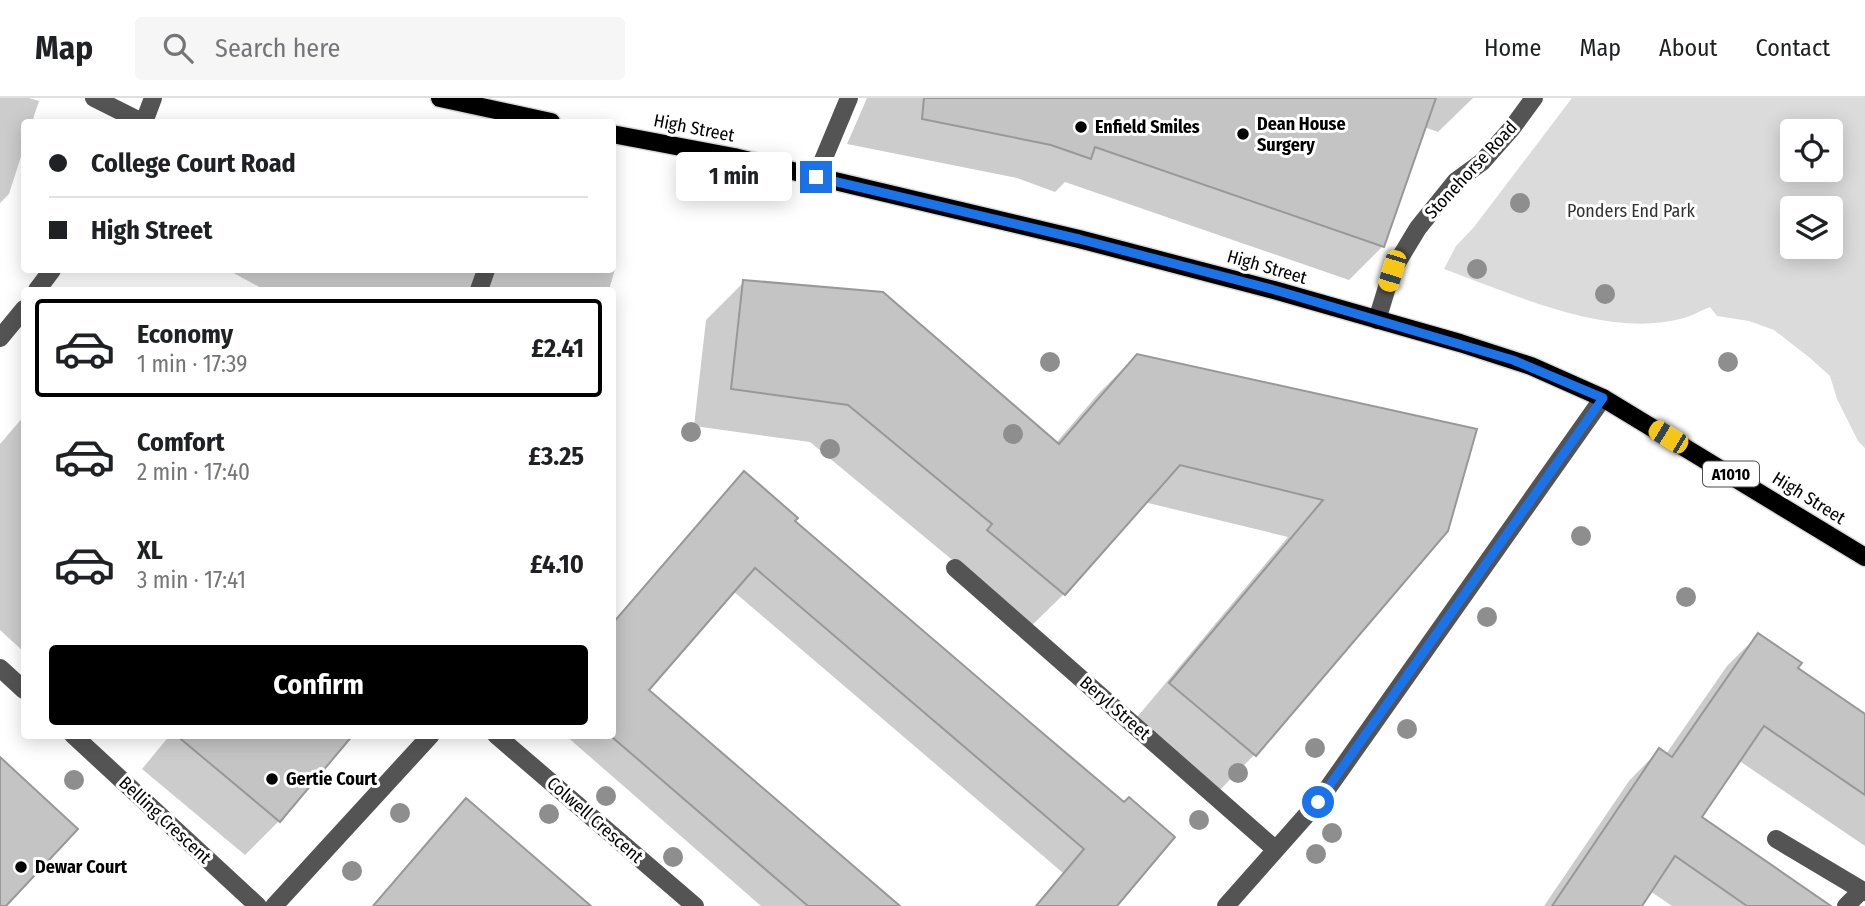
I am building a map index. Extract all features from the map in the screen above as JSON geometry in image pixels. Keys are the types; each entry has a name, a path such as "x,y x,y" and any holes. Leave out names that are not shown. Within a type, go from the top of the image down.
{"main road":[{"path":"440,98 523,119"},
{"name":"High Street","path":"616,135 734,157 1116,248 1377,320 1531,366 1603,398 1865,557"}],"street":[{"path":"94,98 137,119"},
{"path":"144,119 153,98"},
{"path":"816,177 849,98"},
{"name":"Stonehorse Road","path":"1377,320 1392,271 1418,228 1457,180 1482,162 1534,98"},
{"path":"0,338 21,313"},
{"path":"1226,906 1318,802 1603,398"},
{"name":"Beryl Street","path":"955,568 1275,849"},
{"path":"0,668 21,687"},
{"name":"Belling Crescent","path":"77,739 258,906"},
{"path":"274,906 427,739"},
{"name":"Colwell Crescent","path":"501,739 695,906"},
{"path":"1776,839 1863,891 1846,906"}],"green space":[{"name":"Ponders End Park","path":"1572,98 1865,98 1865,448 1858,441 1837,399 1830,376 1774,330 1749,321 1717,316 1710,307 1680,319 1651,323 1622,323 1560,310 1444,269 1456,246 1474,227"}],"building":[{"path":"924,98 1436,98 1384,247 1095,147 1091,159 1051,145 922,119"},
{"path":"743,280 883,292 1059,444 1137,354 1477,429 1448,531 1256,756 1169,683 1323,500 1180,465 1065,595 987,530 992,524 848,405 731,389"},
{"path":"744,471 798,518 795,521 1039,730 1124,802 1129,797 1175,837 1117,906 1036,906 1084,849 755,568 649,690 900,906 808,906 614,739 616,619"},
{"path":"1758,633 1802,663 1798,668 1865,714 1865,795 1764,726 1702,817 1831,906 1747,906 1675,856 1642,906 1552,906 1659,748 1672,757"},
{"name":"Gertie Court","path":"181,739 350,739 280,822"},
{"name":"Dewar Court","path":"0,757 78,829 6,906 0,906"},
{"path":"466,798 591,906 373,906"}],"place":[{"name":"Enfield Smiles","path":"1081,127"},
{"name":"Dean House Surgery","path":"1243,134"},
{"name":"Gertie Court","path":"272,779"},
{"name":"Dewar Court","path":"21,867"}],"route":[{"path":"816,177 1079,239 1275,290 1513,360 1603,398 1318,802"}]}
